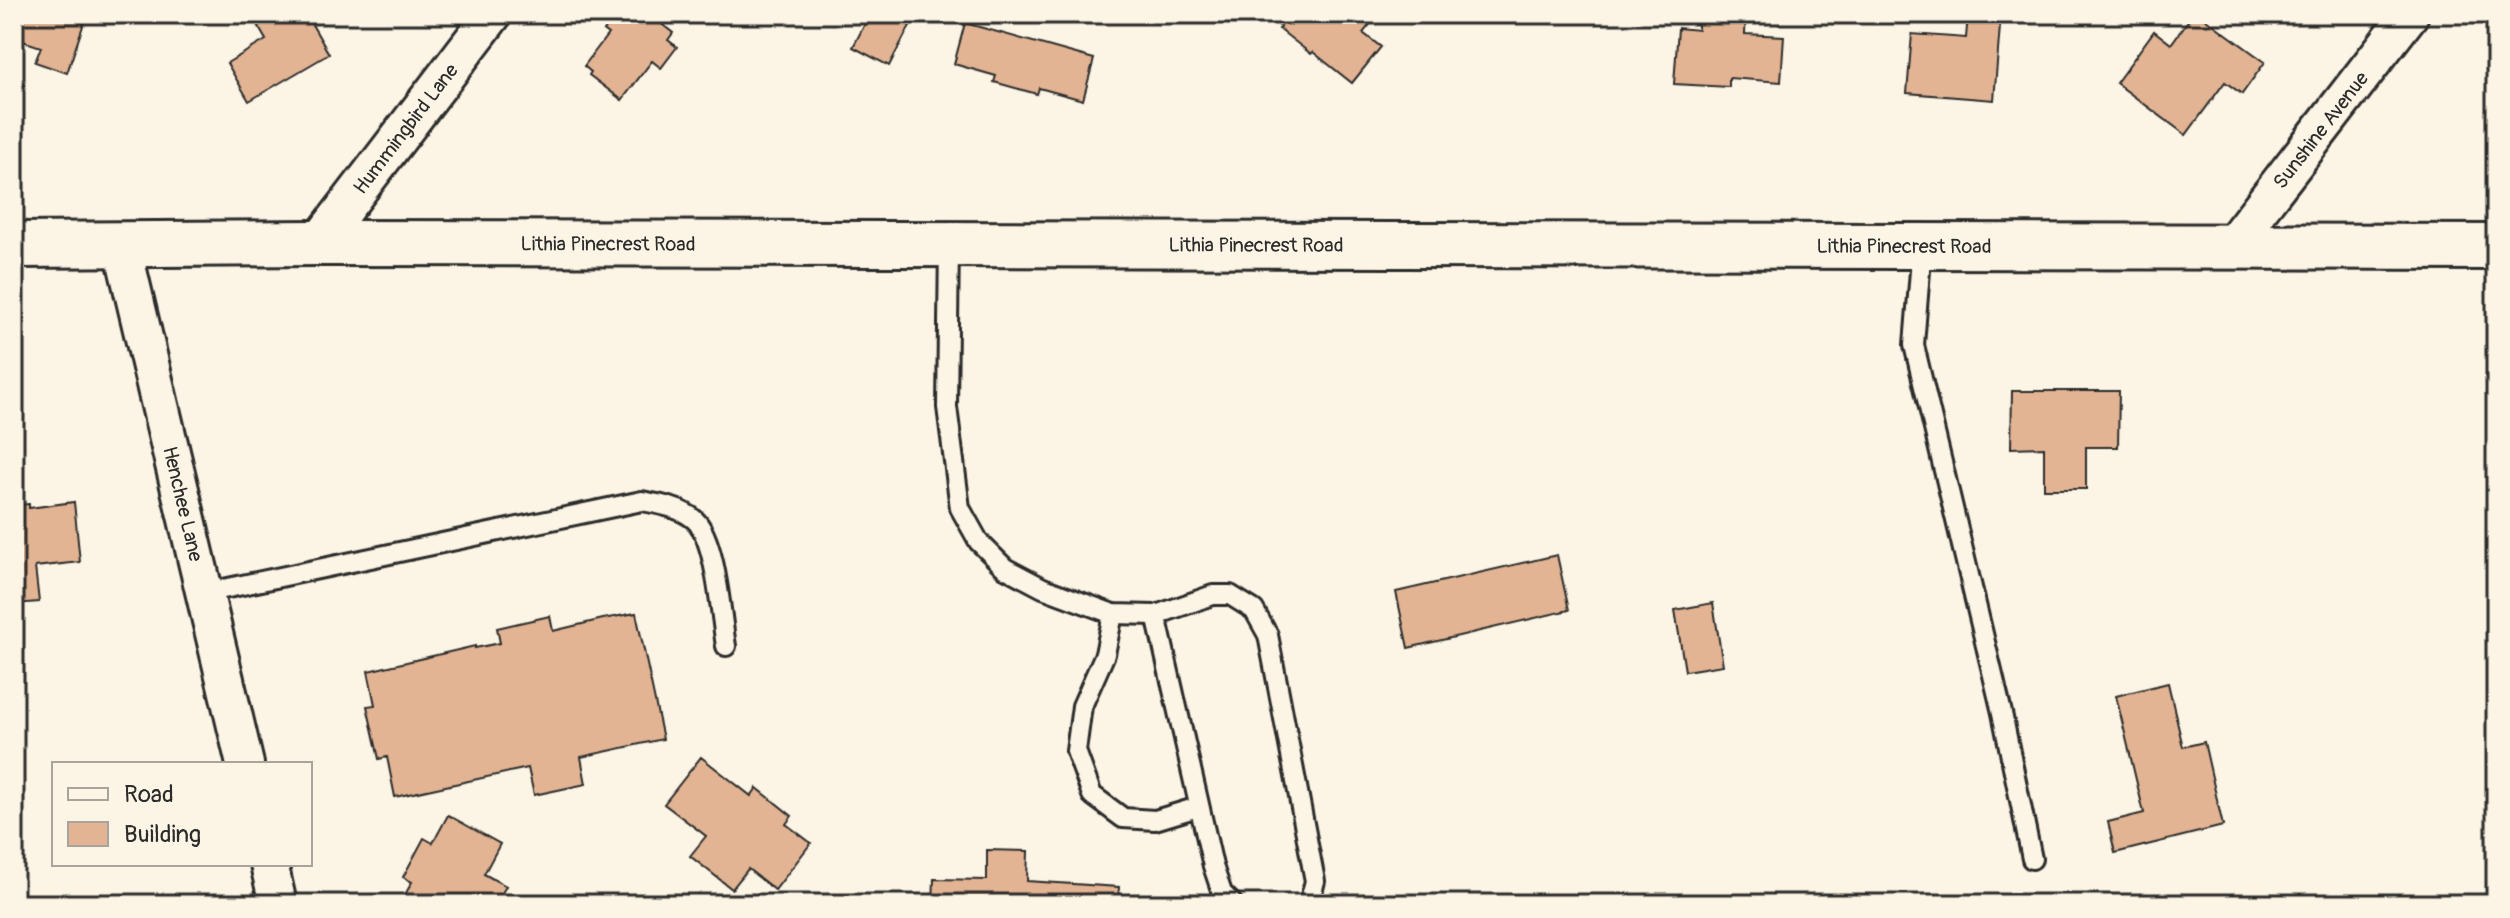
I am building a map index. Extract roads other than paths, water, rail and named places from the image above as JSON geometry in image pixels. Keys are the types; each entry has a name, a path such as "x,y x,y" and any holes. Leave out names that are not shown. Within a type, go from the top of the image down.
{"main road":[{"name":"Lithia Pinecrest Road","path":"14,245 2496,247"}],"street":[{"name":"Hummingbird Lane","path":"318,243 493,14"},
{"name":"Sunshine Avenue","path":"2230,247 2410,14"},
{"name":"Henchee Lane","path":"122,245 245,762"},
{"path":"269,866 278,904"}],"lane":[{"path":"949,244 947,407 960,508 979,542 1005,568 1043,588 1113,614 1156,615 1213,595 1230,595 1254,610 1268,635 1315,881 1307,904"},
{"path":"1922,246 1914,345 2002,713 2032,859"},
{"path":"204,593 642,501 668,506 695,520 709,543 726,646"},
{"path":"1113,614 1105,654 1082,706 1076,751 1092,795 1123,818 1155,820 1198,807"},
{"path":"1156,615 1213,866 1222,893 1233,904"}]}
